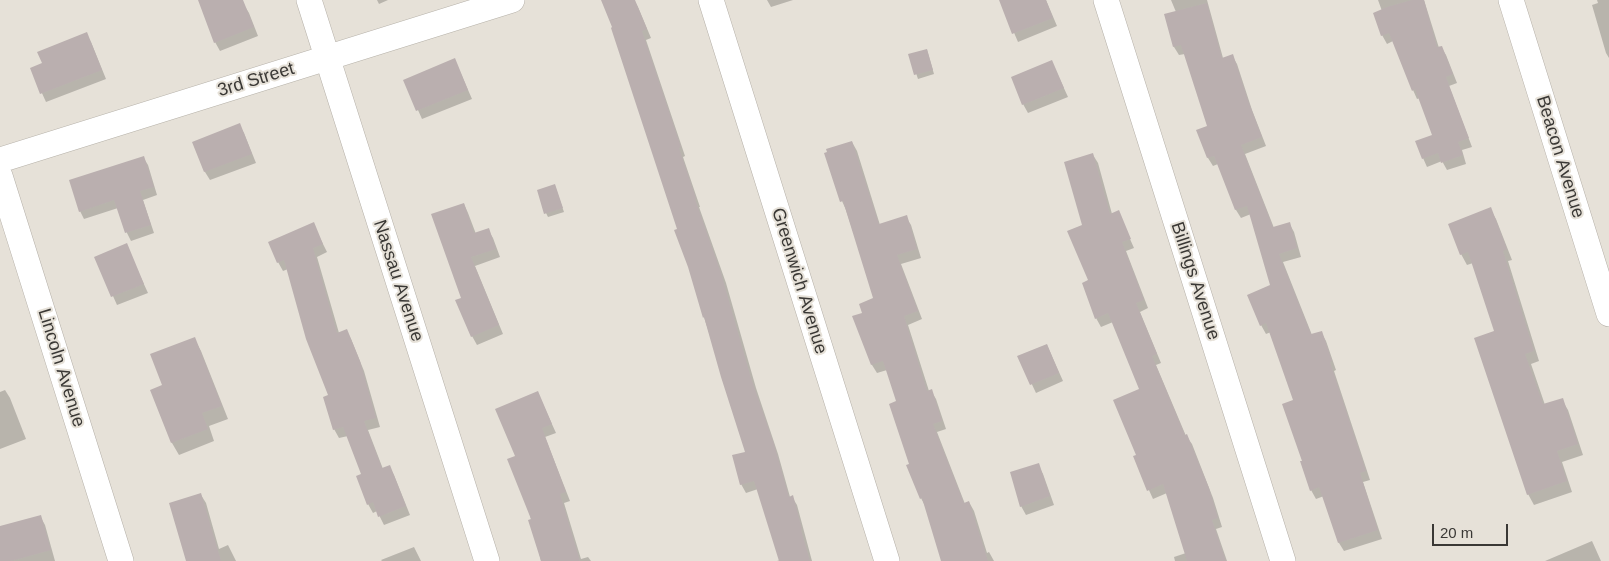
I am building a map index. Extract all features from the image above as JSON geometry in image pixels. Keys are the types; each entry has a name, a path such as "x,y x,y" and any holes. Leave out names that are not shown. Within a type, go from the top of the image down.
{"street":[{"name":"Nassau Avenue","path":"309,0 487,561"},
{"name":"3rd Street","path":"0,160 512,0"},
{"name":"Greenwich Avenue","path":"711,0 887,561"},
{"name":"Billings Avenue","path":"1106,0 1284,561"},
{"name":"Beacon Avenue","path":"1511,0 1609,314"},
{"name":"Lincoln Avenue","path":"0,176 121,561"}],"building":[{"path":"198,0 243,0 254,27 214,43"},
{"path":"601,0 635,0 647,29 642,31 681,147 679,148 695,199 721,273 751,378 774,444 789,497 793,495 810,561 779,561 754,481 740,485 732,455 745,452 704,317 674,230 677,229 612,27"},
{"path":"999,0 1046,0 1053,18 1012,34"},
{"path":"1412,0 1424,0 1437,47 1442,46 1453,74 1446,77 1469,138 1458,142 1463,155 1441,163 1438,153 1422,159 1415,141 1432,135 1415,89 1412,91 1389,33 1381,36 1373,13"},
{"path":"1207,3 1222,58 1233,54 1262,137 1241,145 1273,227 1290,222 1297,248 1279,254 1311,334 1322,331 1332,361 1330,362 1366,471 1360,473 1378,530 1338,543 1319,487 1310,491 1300,461 1302,461 1282,404 1293,400 1266,323 1260,326 1247,295 1270,285 1247,206 1235,210 1214,156 1207,158 1196,130 1207,126 1181,45 1173,47 1164,14"},
{"path":"87,32 102,70 40,94 30,68 42,63 37,52"},
{"path":"927,49 933,70 914,75 908,54"},
{"path":"455,58 468,90 416,111 403,80"},
{"path":"1052,60 1064,88 1022,105 1011,77"},
{"path":"240,123 252,154 204,172 192,142"},
{"path":"852,141 879,224 907,215 917,249 897,255 918,311 904,316 927,391 932,389 942,421 933,424 964,503 969,501 988,561 941,561 922,498 920,499 906,465 909,464 889,404 896,401 883,361 871,365 852,316 862,313 859,304 873,298 843,201 840,202 824,153 827,152 826,149"},
{"path":"1093,153 1110,214 1119,210 1131,239 1122,242 1144,300 1136,303 1157,354 1152,356 1209,488 1218,518 1212,520 1226,561 1187,561 1163,484 1147,491 1133,456 1136,455 1113,400 1139,389 1108,313 1095,319 1082,283 1088,280 1067,231 1082,225 1064,162"},
{"path":"144,156 154,187 140,191 151,225 125,233 114,200 79,212 69,180"},
{"path":"555,184 563,208 544,214 537,190"},
{"path":"464,203 474,233 489,228 496,249 471,257 499,325 471,337 455,300 461,298 431,214"},
{"path":"1491,207 1507,249 1503,251 1534,351 1525,354 1543,404 1563,398 1578,444 1557,451 1567,481 1527,495 1474,338 1494,331 1468,252 1460,255 1448,224"},
{"path":"314,222 323,244 313,248 337,333 347,329 360,361 376,418 364,421 382,468 390,465 406,506 378,517 373,502 367,505 356,476 361,474 343,427 333,430 323,397 328,395 306,339 284,260 277,263 268,242"},
{"path":"127,243 144,284 111,297 94,257"},
{"path":"195,337 222,406 202,413 208,429 171,443 150,390 162,385 150,354"},
{"path":"1047,344 1059,373 1030,385 1017,356"},
{"path":"538,391 552,424 542,428 566,492 560,494 580,561 541,561 528,520 531,519 507,459 515,456 495,409"},
{"path":"1039,463 1050,496 1020,507 1010,472"},
{"path":"201,493 221,561 186,561 169,503"},
{"path":"41,515 51,550 11,561 0,561 0,526"}]}
